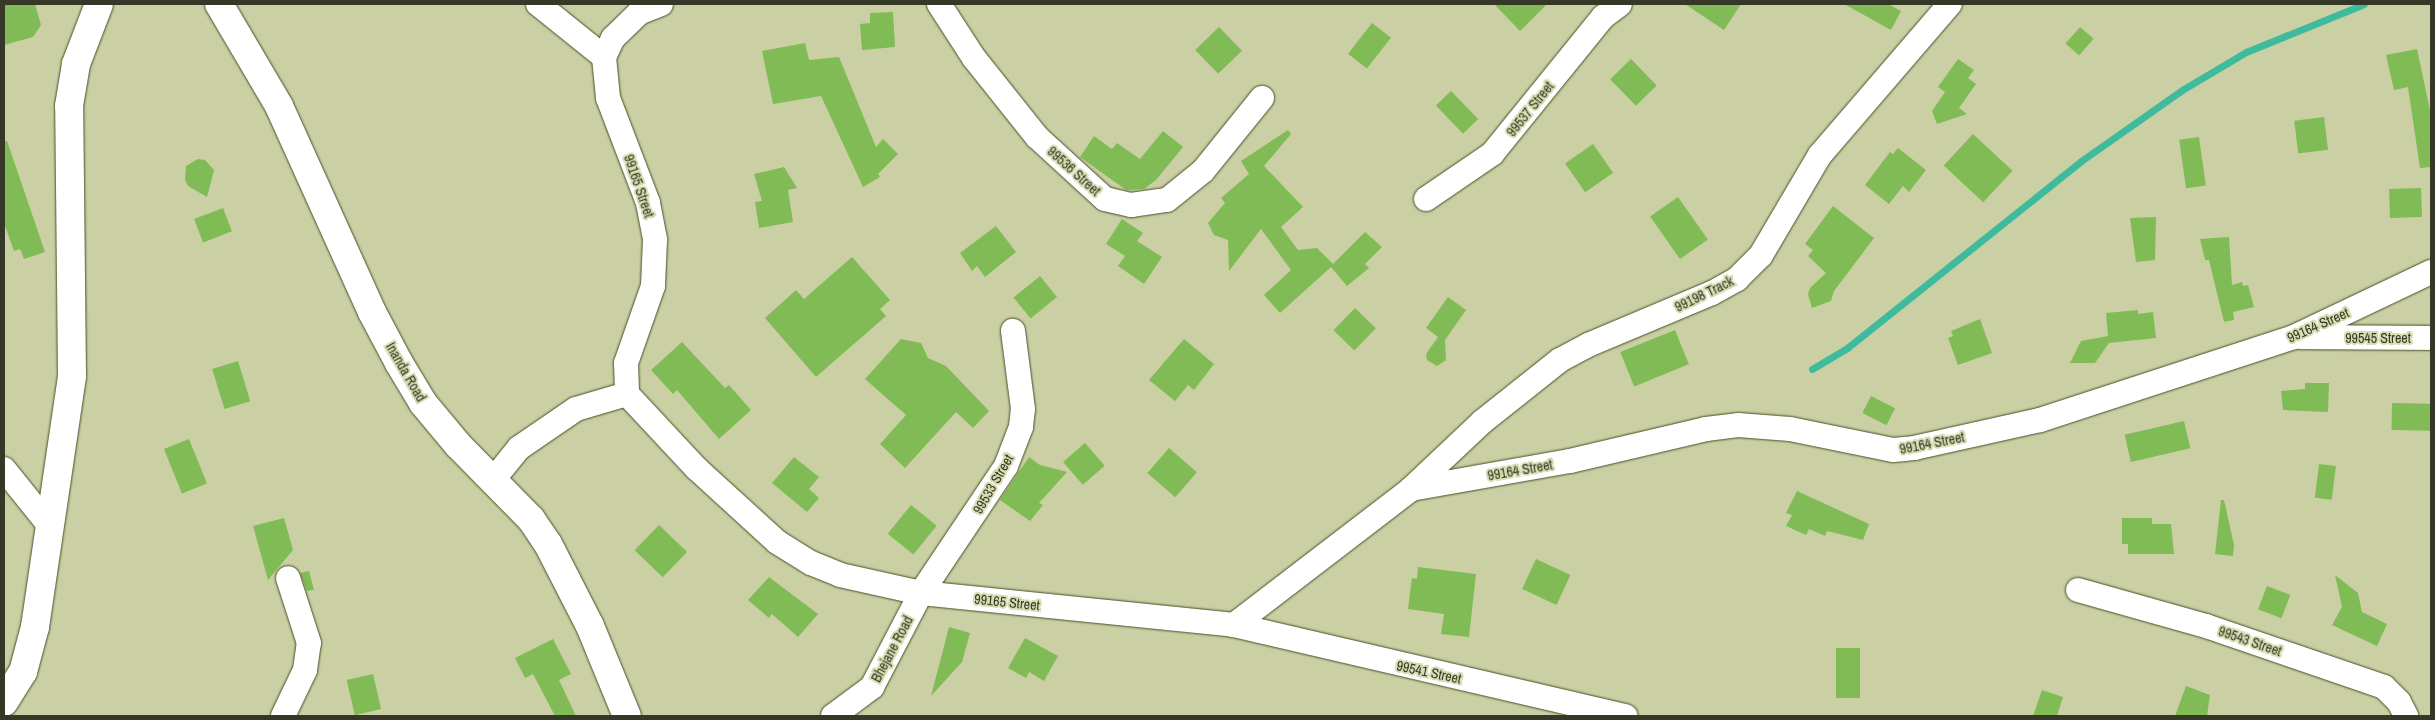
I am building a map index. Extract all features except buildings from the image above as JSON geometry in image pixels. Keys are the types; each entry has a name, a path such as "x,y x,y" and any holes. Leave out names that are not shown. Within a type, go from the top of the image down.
{"street":[{"path":"4,702 23,672 35,627 72,376 69,106 76,64 99,4"},
{"name":"Inanda Road","path":"219,4 279,106 372,312 399,363 423,403 458,445 531,519 568,578 627,716"},
{"path":"538,4 604,58 613,38 638,13 661,4"},
{"name":"99536 Street","path":"939,4 974,58 1037,137 1105,199 1131,206 1147,205 1175,195 1209,165 1262,98"},
{"name":"99537 Street","path":"1426,199 1492,154 1603,17 1620,4"},
{"name":"99198 Track","path":"1411,490 1482,422 1560,360 1588,345 1712,294 1737,279 1760,255 1800,184 1826,148 1950,4"},
{"name":"99165 Street","path":"604,58 608,98 648,203 655,240 653,286 626,363 627,394 696,468 777,542 810,563 840,575 921,593 1234,625"},
{"name":"99164 Street","path":"1411,490 1570,461 1706,429 1738,425 1790,429 1893,450 1914,448 2040,420 2294,337 2431,272"},
{"name":"99533 Street","path":"921,593 1006,466 1021,427 1023,408 1013,331"},
{"name":"99545 Street","path":"2294,337 2431,338"},
{"path":"493,480 519,448 576,409 627,394"},
{"path":"4,469 49,524"},
{"path":"1234,625 1411,490"},
{"path":"283,716 305,670 309,643 288,578"},
{"name":"99543 Street","path":"2078,590 2206,626 2384,687 2399,702 2406,716"},
{"name":"Bhejane Road","path":"833,716 872,687 921,593"},
{"name":"99541 Street","path":"1234,625 1626,716"}],"waterway":[{"path":"1812,369 1847,348 2081,161 2182,90 2246,52 2364,4"}]}
